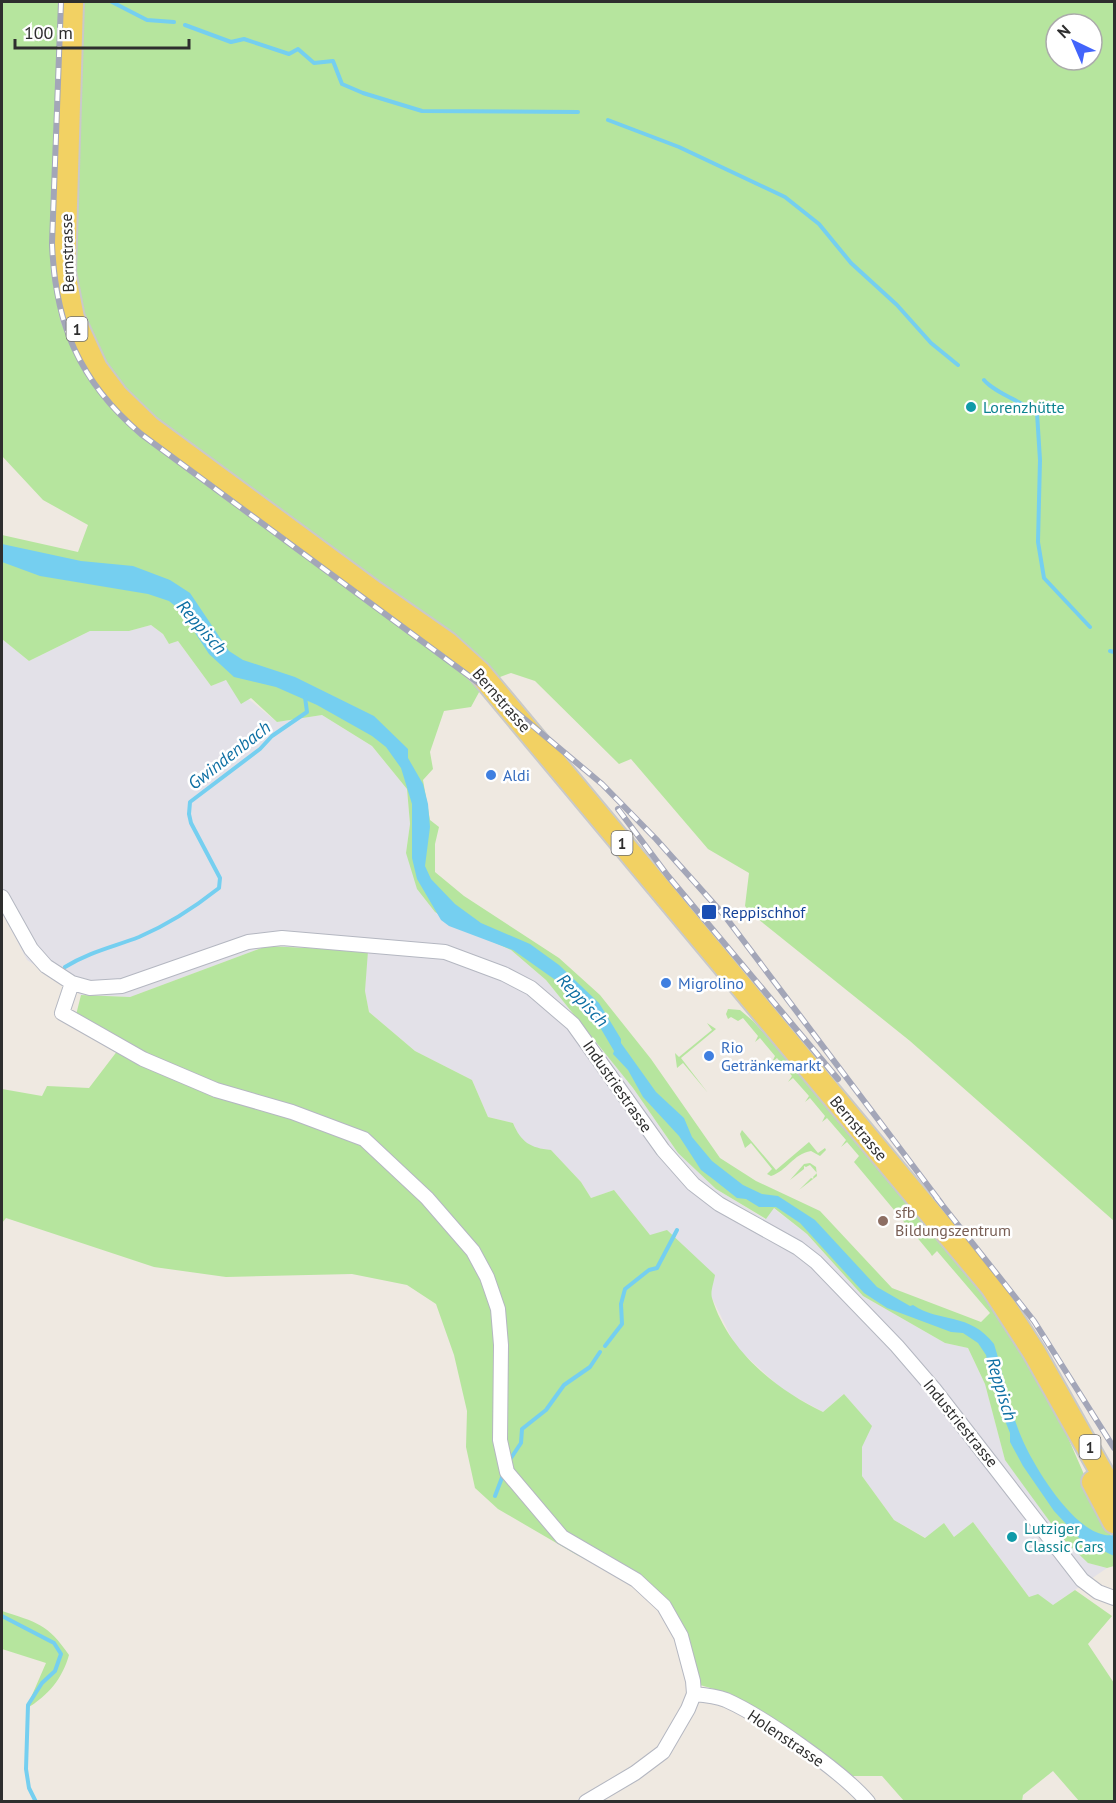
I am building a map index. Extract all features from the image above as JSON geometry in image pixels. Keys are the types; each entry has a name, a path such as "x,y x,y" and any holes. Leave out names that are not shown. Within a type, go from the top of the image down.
{"main road":[{"name":"Bernstrasse","path":"72,2 64,272 68,299 79,333 88,354 109,386 149,427 365,587 447,643 480,672 973,1263 1017,1323 1061,1402 1083,1434 1114,1494"},
{"name":"Bernstrasse","path":"1061,1402 1080,1457 1114,1522"}],"street":[{"name":"Industriestrasse","path":"2,897 31,949 46,966 72,983 98,988 122,986 248,942 282,938 445,952 504,974 531,988 573,1024 677,1168 719,1204 782,1237 816,1262 934,1389 1082,1580 1098,1592 1114,1598"},
{"path":"72,983 62,1013 143,1059 216,1090 292,1112 364,1139 458,1231 480,1263 498,1310 501,1345 500,1440 507,1472 562,1537 636,1580 664,1606 685,1647 694,1694 676,1734 657,1757 586,1802"},
{"name":"Holenstrasse","path":"694,1694 720,1698 744,1709 831,1769 867,1802"}],"shaded area":[{"path":"151,625 163,634 169,644 178,641 211,686 225,680 277,722 322,715 372,746 407,789 410,824 406,853 462,928 511,950 546,980 633,1088 678,1153 716,1189 765,1219 773,1208 807,1234 863,1296 945,1343 968,1348 985,1384 1005,1460 1088,1563 1107,1568 1053,1605 1038,1595 1029,1597 973,1522 954,1537 944,1523 926,1538 894,1520 862,1476 862,1447 844,1394 823,1412 783,1390 736,1347 711,1296 650,1235 614,1190 591,1198 581,1182 551,1150 535,1149 520,1139 513,1123 488,1117 472,1080 415,1051 369,1012 365,991 367,951 267,946 130,997 81,995 27,960 2,912 2,639 29,661 90,631 129,631"}],"green space":[{"path":"2,2 1114,2 1114,1221 910,1041 753,915 745,906 749,873 708,849 631,759 619,764 535,681 511,673 484,683 471,707 444,711 430,752 433,769 423,780 430,820 439,827 435,844 435,872 464,896 559,958 600,995 651,1059 720,1158 756,1181 820,1211 892,1288 981,1322 990,1313 937,1251 932,1256 854,1162 859,1156 847,1142 841,1147 846,1140 827,1118 822,1122 825,1116 810,1098 805,1102 809,1096 793,1078 788,1082 792,1076 777,1058 772,1062 775,1056 760,1038 755,1042 758,1036 743,1018 738,1021 731,1017 728,1019 726,1014 728,1009 740,1010 753,1021 830,1106 993,1302 1055,1408 1114,1543 1114,1566 1107,1568 1088,1563 1061,1537 1005,1460 985,1384 968,1348 945,1343 863,1296 807,1234 774,1208 766,1219 716,1189 678,1153 633,1088 546,980 511,950 462,928 435,912 417,889 406,853 410,824 407,789 372,746 322,715 277,722 251,698 241,704 226,680 211,686 178,641 169,644 163,634 151,625 129,631 90,631 29,661 2,639 2,535 78,552 88,525 43,500 2,456"},
{"path":"267,946 368,951 365,991 369,1012 415,1051 472,1080 488,1117 513,1123 519,1135 527,1143 537,1148 551,1150 581,1182 591,1198 614,1190 650,1235 667,1230 715,1275 712,1296 719,1317 729,1335 742,1351 771,1380 823,1412 844,1394 872,1426 862,1447 862,1476 894,1520 925,1538 944,1523 954,1537 973,1522 1029,1597 1038,1594 1053,1605 1075,1590 1112,1616 1088,1644 1114,1683 1114,1801 1079,1801 1053,1771 1023,1795 1022,1801 904,1801 882,1776 853,1776 731,1694 700,1685 684,1651 653,1598 633,1581 577,1555 498,1509 475,1488 466,1447 467,1411 454,1355 436,1304 407,1285 352,1274 226,1277 154,1267 6,1218 2,1223 2,1089 42,1096 47,1086 89,1088 118,1050 76,1015 81,995 130,997"},
{"path":"707,1023 716,1029 681,1058 708,1093 683,1063 677,1068 675,1053 679,1057 712,1030"},
{"path":"742,1130 776,1170 809,1142 818,1153 825,1148 826,1150 820,1156 811,1151 799,1155 777,1174 771,1176 767,1174 772,1169 751,1143 745,1148 740,1134"},
{"path":"810,1163 816,1167 817,1173 810,1165 804,1166 804,1169 790,1180 804,1164"},
{"path":"2,1611 24,1618 48,1630 69,1655 63,1672 54,1686 26,1709 46,1663 2,1649"}],"water":[{"name":"Reppisch","path":"2,544 81,561 133,566 170,580 190,593 229,651 243,660 295,677 374,716 408,749 408,758 423,784 430,827 425,866 431,879 455,904 481,923 530,944 559,965 599,1003 621,1039 621,1043 656,1092 684,1118 692,1137 712,1161 743,1185 762,1194 778,1196 815,1220 877,1287 910,1306 965,1322 985,1334 994,1344 1018,1430 1029,1454 1048,1485 1073,1516 1101,1534 1114,1535 1114,1556 1081,1540 1054,1511 1023,1466 1010,1442 1010,1433 998,1403 986,1355 978,1343 963,1333 951,1332 887,1308 864,1293 800,1223 776,1207 759,1207 746,1199 737,1198 701,1170 679,1136 643,1097 628,1070 613,1054 614,1051 591,1012 578,996 513,950 449,926 441,920 417,879 412,858 412,804 401,768 386,747 372,736 317,705 276,687 234,677 209,654 180,610 169,601 148,594 40,576 2,562"}],"waterway":[{"path":"112,2 147,20 174,22"},
{"path":"185,25 231,42 244,39 289,54 298,49 314,63 333,61 342,84 363,93 422,111 578,112"},
{"path":"608,120 679,147 785,197 819,224 851,263 897,305 931,343 958,365"},
{"path":"984,380 995,389 1037,413 1040,460 1038,542 1044,578 1090,627"},
{"path":"1110,651 1114,652"},
{"name":"Gwindenbach","path":"65,967 160,927 191,909 219,888 220,878 191,823 190,802 260,749 272,736 307,712 305,697"},
{"path":"605,1346 622,1324 621,1304 625,1289 649,1270 657,1268 677,1230"},
{"path":"509,1461 521,1443 522,1429 546,1410 564,1385 590,1367 600,1352"},
{"path":"495,1496 503,1475"},
{"path":"2,1616 54,1643 61,1654 55,1671 42,1683 28,1705 26,1769 29,1788 36,1802"}],"railway":[{"path":"61,2 52,243 54,272 58,300 74,349 86,372 101,393 141,434 503,701 602,784 656,839 724,915 941,1203"},
{"path":"618,809 668,876 838,1079"},
{"path":"936,1197 1034,1321 1114,1448"}],"place":[{"name":"Lorenzhütte","path":"971,407"},
{"name":"Aldi","path":"491,775"},
{"name":"Reppischhof","path":"709,912"},
{"name":"Migrolino","path":"666,983"},
{"name":"Rio Getränkemarkt","path":"709,1056"},
{"name":"sfb Bildungszentrum","path":"883,1221"},
{"name":"Lutziger Classic Cars","path":"1012,1537"}]}
